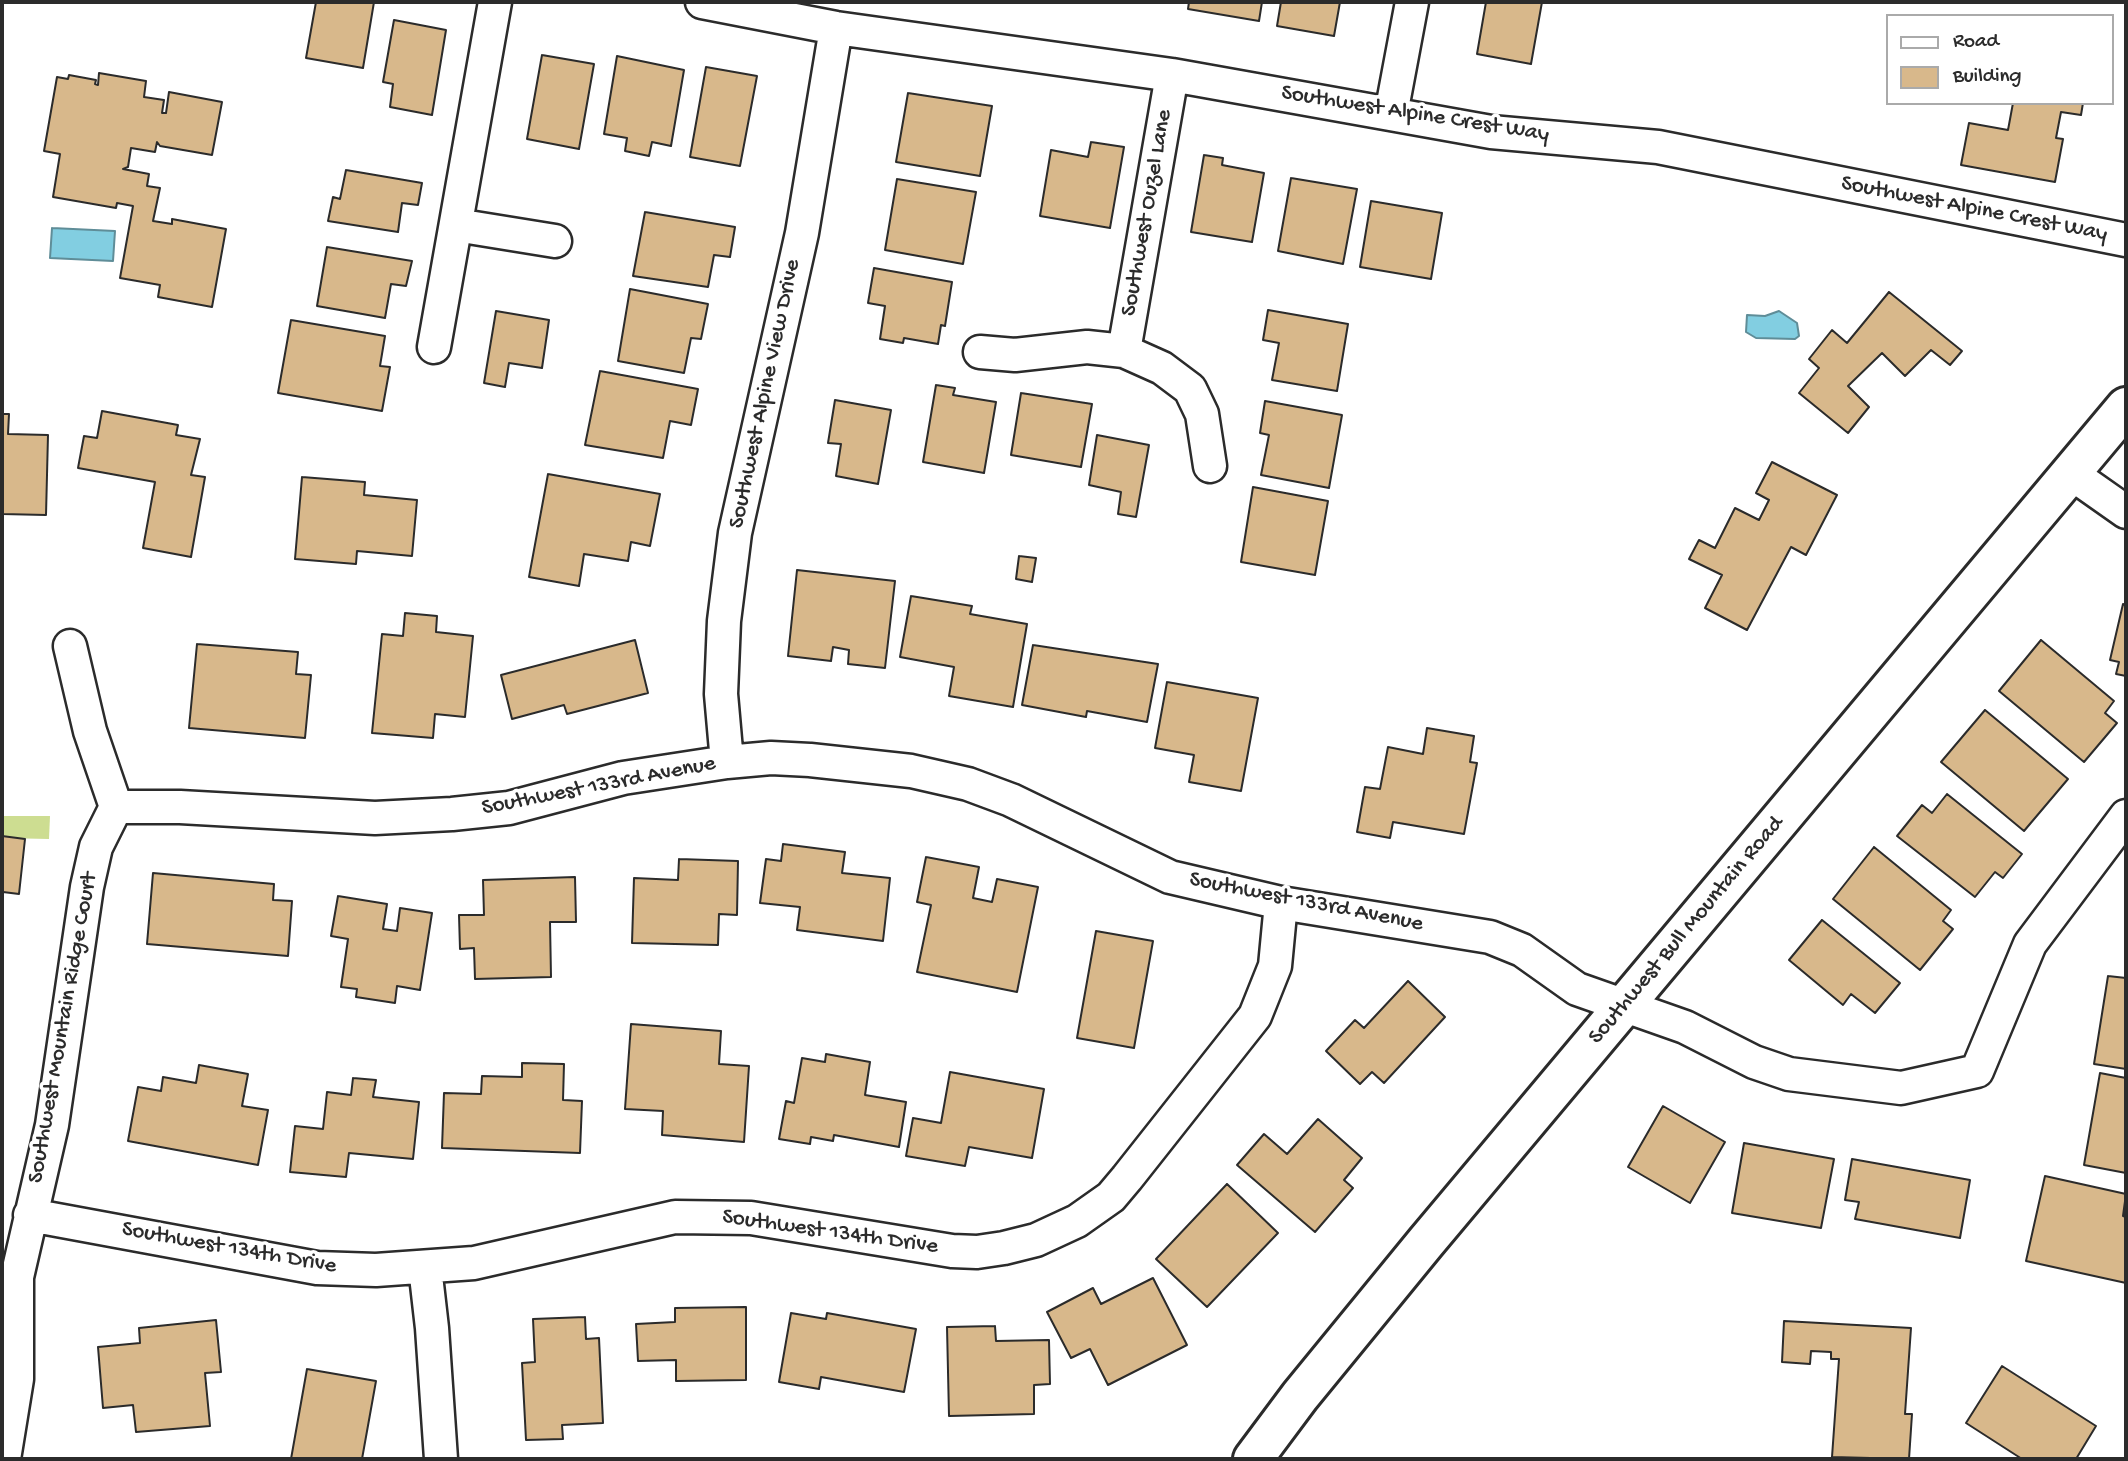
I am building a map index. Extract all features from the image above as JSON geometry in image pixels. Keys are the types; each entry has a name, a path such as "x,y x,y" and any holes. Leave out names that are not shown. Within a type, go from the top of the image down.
{"main road":[{"name":"Southwest Bull Mountain Road","path":"1253,1459 1316,1375 2073,474 2126,407"}],"street":[{"path":"435,347 495,2"},
{"name":"Southwest Alpine Crest Way","path":"702,2 836,28 1172,75 1491,132 1658,147 2126,240"},
{"path":"1391,114 1412,2"},
{"name":"Southwest Alpine View Drive","path":"727,762 721,694 724,621 735,533 802,233 836,28"},
{"name":"Southwest Ouzel Lane","path":"1124,351 1172,75"},
{"path":"456,225 555,241"},
{"path":"981,352 1015,355 1087,347 1124,351 1162,368 1190,389 1202,414 1210,466"},
{"path":"2073,474 2126,512"},
{"path":"70,646 90,731 116,807"},
{"name":"Southwest 133rd Avenue","path":"116,807 180,807 375,818 509,808 623,778 771,758 848,763 911,771 968,784 1011,800 1170,877 1281,903 1490,937 1522,950 1577,989 1626,1004 1685,1027 1754,1062 1789,1074 1901,1088 1977,1071 2008,990 2030,944 2126,816"},
{"name":"Southwest Mountain Ridge Court","path":"4,1459 17,1379 17,1277 52,1125 87,887 96,847 116,807"},
{"name":"Southwest 134th Drive","path":"30,1215 317,1268 376,1270 474,1263 675,1217 751,1218 977,1252 1036,1240 1077,1221 1111,1197 1255,1016 1275,966 1281,903"},
{"path":"425,1267 441,1459"}],"green space":[{"path":"2,816 50,816 49,839 2,838"}],"water":[{"path":"52,228 115,231 113,261 50,258"},
{"path":"1779,311 1797,323 1799,336 1795,339 1756,338 1746,332 1747,315 1765,316"}],"building":[{"path":"316,2 374,2 363,68 306,58"},
{"path":"1189,2 1262,2 1259,21 1188,9"},
{"path":"1281,2 1340,2 1334,36 1277,26"},
{"path":"1486,2 1542,2 1531,64 1477,54"},
{"path":"394,20 446,30 432,115 390,107 393,84 383,82"},
{"path":"542,55 594,64 579,149 527,139"},
{"path":"617,56 684,70 671,146 652,142 649,156 625,151 627,138 604,134"},
{"path":"706,67 757,76 740,166 690,157"},
{"path":"99,73 146,81 144,97 164,100 162,113 166,113 169,92 222,102 212,155 160,146 157,142 155,152 131,148 128,167 123,169 149,174 147,186 160,188 153,221 172,224 172,219 226,229 212,307 158,297 160,285 120,278 133,206 117,203 116,208 53,197 60,154 44,151 57,77 68,79 69,75 96,80 95,84 98,85"},
{"path":"908,93 992,106 980,176 896,162"},
{"path":"2013,105 2083,105 2081,115 2061,112 2056,138 2063,139 2055,182 1961,165 1969,123 2008,130"},
{"path":"1091,142 1124,147 1110,228 1040,216 1051,150 1088,157"},
{"path":"1204,155 1223,158 1222,165 1264,173 1252,242 1191,232"},
{"path":"346,170 422,183 418,205 402,203 398,232 328,221 333,197 340,199"},
{"path":"1291,178 1357,189 1343,264 1278,251"},
{"path":"897,179 976,192 963,264 885,250"},
{"path":"1371,201 1442,213 1431,279 1360,267"},
{"path":"645,212 735,227 730,257 714,255 708,287 633,276"},
{"path":"327,247 412,261 406,286 391,284 385,318 317,306"},
{"path":"874,268 952,282 945,326 941,325 938,344 904,338 903,343 880,339 885,306 868,303"},
{"path":"630,289 708,304 701,339 691,338 684,373 618,361"},
{"path":"1889,292 1962,351 1950,365 1931,350 1905,376 1882,353 1848,386 1869,407 1848,433 1799,393 1819,368 1809,359 1832,330 1847,343"},
{"path":"1268,310 1348,324 1337,391 1272,380 1279,343 1263,340"},
{"path":"496,311 549,320 542,368 509,363 505,387 484,383"},
{"path":"291,320 385,336 380,366 390,367 382,411 278,393"},
{"path":"600,371 698,389 691,425 670,421 663,458 585,445"},
{"path":"936,385 955,388 953,395 996,402 984,473 923,462"},
{"path":"1021,393 1092,404 1081,467 1011,455"},
{"path":"835,400 891,410 878,484 836,476 841,444 828,443"},
{"path":"1265,401 1342,415 1329,488 1261,475 1269,435 1260,433"},
{"path":"102,411 178,425 176,435 200,439 191,475 205,477 191,557 143,548 155,482 78,468 84,436 97,438"},
{"path":"2,414 9,414 8,434 48,435 46,515 2,514"},
{"path":"1097,435 1149,445 1136,517 1118,514 1121,492 1089,485"},
{"path":"1772,462 1837,495 1806,555 1791,547 1747,630 1705,608 1722,575 1689,559 1699,540 1715,548 1735,508 1759,520 1769,500 1756,493"},
{"path":"548,474 660,494 650,546 631,542 628,561 584,554 579,586 529,577"},
{"path":"302,477 365,482 364,495 417,500 412,556 357,551 356,564 295,559"},
{"path":"1253,487 1328,501 1315,575 1241,562"},
{"path":"1019,556 1036,558 1032,582 1016,579"},
{"path":"797,570 895,581 885,668 848,664 849,650 833,647 831,661 788,656"},
{"path":"911,596 972,606 970,614 1027,624 1013,707 949,696 954,667 900,657"},
{"path":"2123,604 2126,605 2126,676 2116,674 2119,662 2110,660"},
{"path":"405,613 437,616 436,632 473,636 465,717 435,714 433,738 372,733 382,634 403,636"},
{"path":"635,640 648,693 567,714 564,705 512,719 501,675"},
{"path":"2041,640 2114,701 2105,713 2117,723 2084,762 1999,691"},
{"path":"197,644 298,652 296,674 311,675 305,738 189,728"},
{"path":"1033,645 1158,664 1147,722 1087,711 1086,717 1022,705"},
{"path":"1167,682 1258,698 1241,791 1189,782 1194,755 1155,748"},
{"path":"1985,710 2068,779 2024,831 1941,762"},
{"path":"1427,728 1474,736 1470,762 1477,763 1464,834 1393,822 1390,838 1357,832 1365,787 1380,789 1388,747 1423,754"},
{"path":"1947,794 2022,854 2003,878 1995,872 1975,897 1897,836 1922,805 1932,813"},
{"path":"2,836 25,839 19,894 3,892 2,908"},
{"path":"783,844 845,852 842,873 890,878 883,941 797,930 800,907 760,903 766,859 781,861"},
{"path":"1874,847 1951,910 1943,921 1953,929 1920,970 1833,899"},
{"path":"926,857 979,867 973,898 992,902 997,879 1038,887 1017,992 917,972 931,905 917,902"},
{"path":"679,859 738,861 737,915 719,914 718,945 632,943 634,878 678,880"},
{"path":"153,873 274,884 273,900 292,901 288,956 147,944"},
{"path":"575,877 576,922 550,922 551,977 475,979 474,948 460,949 459,915 484,915 483,880"},
{"path":"338,896 387,904 383,929 397,931 400,908 432,913 420,990 397,986 395,1003 356,997 357,989 341,987 348,939 331,936"},
{"path":"1822,920 1900,983 1875,1013 1851,994 1843,1005 1789,960"},
{"path":"1096,931 1153,941 1134,1048 1077,1038"},
{"path":"2108,976 2126,978 2126,1069 2094,1064"},
{"path":"1408,981 1445,1017 1384,1083 1372,1072 1360,1084 1326,1051 1355,1020 1364,1028"},
{"path":"631,1024 721,1031 719,1064 749,1066 744,1142 662,1135 663,1111 625,1109"},
{"path":"826,1054 870,1062 865,1095 906,1102 899,1147 834,1135 833,1141 811,1137 810,1144 779,1139 786,1101 794,1103 802,1058 825,1062"},
{"path":"522,1063 564,1064 563,1100 582,1101 580,1153 442,1148 444,1093 481,1094 482,1076 522,1077"},
{"path":"199,1065 248,1074 242,1106 268,1110 258,1165 128,1141 138,1087 161,1091 163,1077 196,1083"},
{"path":"950,1072 1044,1089 1032,1158 969,1147 965,1166 906,1156 913,1118 941,1123"},
{"path":"2100,1073 2126,1078 2126,1173 2084,1165"},
{"path":"353,1078 376,1080 373,1097 419,1102 413,1159 349,1153 346,1177 290,1172 295,1126 323,1129 327,1092 351,1095"},
{"path":"1663,1106 1725,1142 1690,1203 1628,1167"},
{"path":"1318,1119 1362,1158 1344,1180 1353,1188 1315,1232 1237,1165 1264,1134 1287,1154"},
{"path":"1744,1143 1834,1159 1821,1228 1732,1213"},
{"path":"1852,1159 1970,1180 1960,1238 1855,1219 1859,1202 1845,1200"},
{"path":"2045,1176 2126,1194 2123,1216 2126,1217 2126,1283 2026,1261"},
{"path":"1227,1184 1278,1233 1207,1307 1156,1259"},
{"path":"1153,1278 1187,1345 1108,1385 1090,1349 1071,1358 1047,1312 1093,1288 1101,1304"},
{"path":"746,1307 746,1380 676,1381 676,1360 638,1361 636,1324 675,1322 675,1308"},
{"path":"791,1313 826,1319 827,1313 916,1329 904,1392 821,1377 819,1389 779,1382"},
{"path":"585,1317 586,1339 599,1338 603,1423 562,1425 563,1439 526,1440 522,1363 535,1362 533,1319"},
{"path":"216,1320 221,1372 205,1373 210,1426 136,1432 133,1405 103,1408 98,1347 140,1343 139,1328"},
{"path":"1784,1321 1911,1328 1905,1414 1912,1414 1909,1459 1832,1457 1839,1359 1831,1359 1831,1352 1811,1351 1810,1364 1782,1362"},
{"path":"995,1326 996,1341 1049,1340 1050,1384 1034,1385 1034,1414 949,1416 947,1327"},
{"path":"2002,1366 2096,1426 2076,1459 2022,1459 1966,1423"},
{"path":"307,1369 376,1381 362,1459 291,1459"}]}
